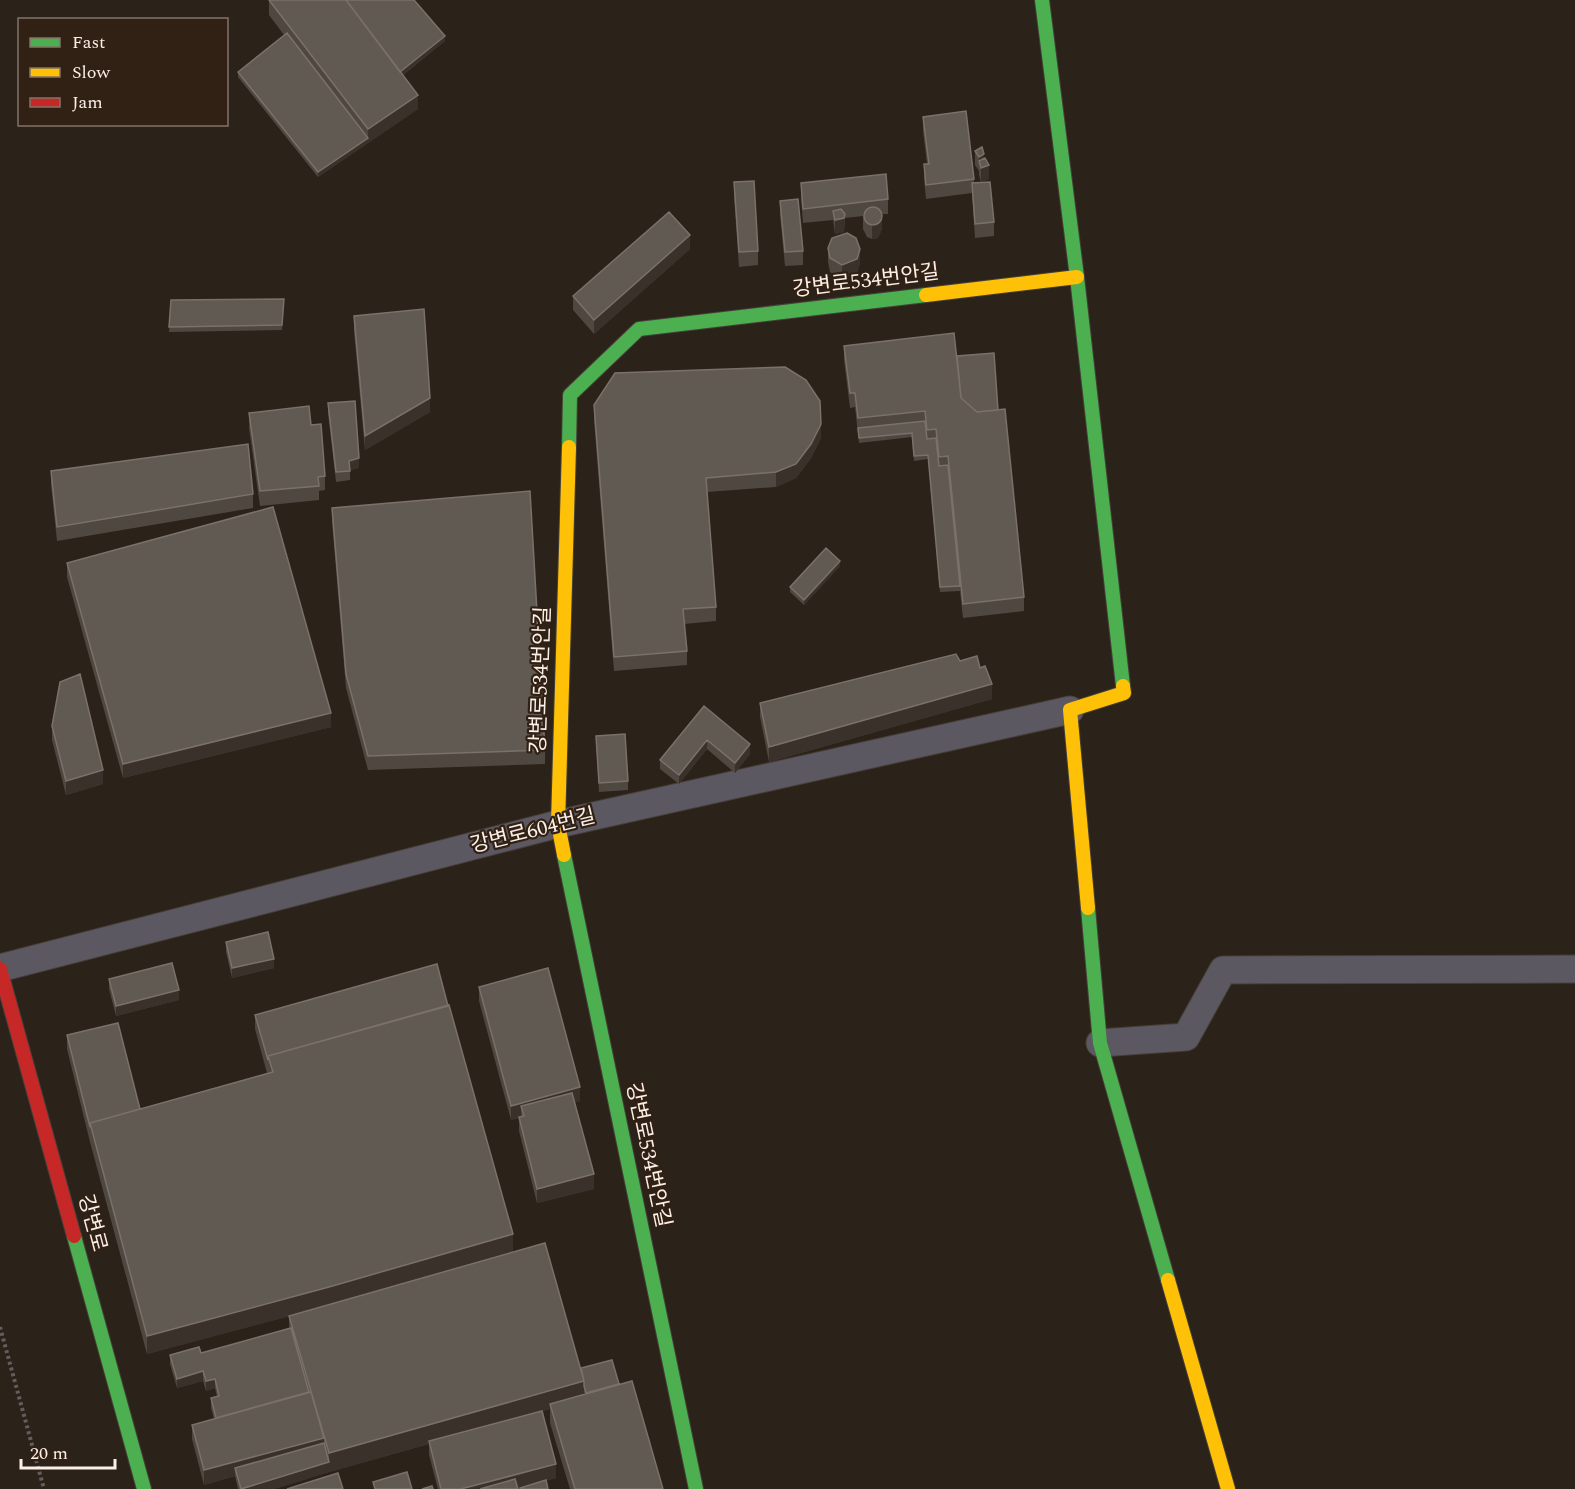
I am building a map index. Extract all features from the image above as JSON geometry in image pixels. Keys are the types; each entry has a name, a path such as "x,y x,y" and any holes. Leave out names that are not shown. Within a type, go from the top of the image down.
{"street":[{"path":"1042,0 1077,277 1124,693 1070,710 1100,1043 1228,1489"},
{"name":"강변로534번안길","path":"696,1489 558,824 570,395 639,329 1077,277"},
{"name":"강변로604번길","path":"0,968 558,824 1070,710"},
{"name":"강변로","path":"0,968 144,1489"},
{"path":"1100,1043 1186,1037 1223,970 1575,969"}],"path":[{"path":"0,1328 44,1489"}],"building":[{"path":"269,0 346,0 418,95 368,129"},
{"path":"346,0 414,0 445,36 400,72"},
{"path":"287,33 368,138 318,172 238,72"},
{"path":"966,111 974,179 926,185 924,164 929,164 923,117"},
{"path":"982,147 984,154 979,157 975,151"},
{"path":"985,158 989,165 981,168 979,161"},
{"path":"886,174 888,199 803,209 801,183"},
{"path":"754,181 758,251 739,252 734,182"},
{"path":"990,182 994,222 975,224 972,183"},
{"path":"798,199 803,251 785,252 780,201"},
{"path":"873,207 879,210 882,216 879,222 873,225 867,222 864,216 867,210"},
{"path":"841,209 845,214 844,218 835,220 833,211"},
{"path":"669,212 690,235 594,320 573,296"},
{"path":"847,233 856,238 860,249 857,259 842,265 830,258 828,248 832,238"},
{"path":"284,299 282,325 169,327 171,300"},
{"path":"424,309 430,398 365,436 354,316"},
{"path":"954,333 961,398 977,412 1005,409 1024,597 963,604 948,456 939,457 936,429 927,430 925,411 858,418 855,393 850,393 844,346"},
{"path":"994,353 998,410 977,412 961,398 957,356"},
{"path":"785,367 806,380 820,401 821,424 811,444 796,464 776,472 706,478 716,607 683,609 687,651 614,657 594,405 615,373"},
{"path":"355,401 359,458 349,461 350,471 336,472 328,403"},
{"path":"309,406 311,425 321,424 325,476 318,477 319,486 260,491 249,413"},
{"path":"925,421 927,439 936,438 939,466 948,465 960,586 940,587 928,455 914,456 912,433 859,438 858,428"},
{"path":"248,444 253,494 57,527 51,471"},
{"path":"530,491 545,750 368,756 346,674 332,508"},
{"path":"273,507 331,713 123,764 67,563"},
{"path":"826,548 840,561 804,600 790,587"},
{"path":"956,654 960,661 977,656 980,668 985,666 992,684 769,747 760,703"},
{"path":"80,674 103,770 66,781 52,726 60,682"},
{"path":"704,706 750,744 735,763 707,740 679,775 660,760"},
{"path":"625,734 628,781 599,783 596,736"},
{"path":"268,932 274,959 232,968 226,942"},
{"path":"172,963 179,990 116,1006 109,979"},
{"path":"437,964 448,1006 268,1056 268,1060 255,1015"},
{"path":"548,968 580,1087 511,1106 479,987"},
{"path":"449,1005 513,1234 147,1336 90,1123 273,1072 268,1056"},
{"path":"118,1023 140,1109 90,1123 90,1127 67,1035"},
{"path":"572,1093 594,1174 537,1189 519,1117 524,1116 521,1106"},
{"path":"545,1243 584,1381 329,1453 289,1316"},
{"path":"291,1328 309,1392 216,1418 211,1398 219,1396 215,1379 206,1381 203,1371 177,1379 170,1355 199,1347 201,1353"},
{"path":"612,1360 619,1384 586,1393 581,1368"},
{"path":"632,1381 663,1489 575,1489 550,1404"},
{"path":"311,1392 324,1438 204,1470 192,1425"},
{"path":"542,1411 556,1464 461,1489 441,1489 429,1441"},
{"path":"324,1443 329,1462 241,1489 235,1468"},
{"path":"407,1472 412,1489 375,1489 373,1482"},
{"path":"338,1473 343,1489 287,1489"},
{"path":"515,1479 518,1489 480,1489"},
{"path":"546,1480 548,1489 520,1489 520,1488"}],"traffic: fast":[{"path":"1042,0 1077,277 1123,686"},
{"path":"569,447 570,395 639,329 926,295"},
{"path":"564,855 696,1489"},
{"path":"1088,908 1100,1043 1168,1280"},
{"path":"74,1236 144,1489"}],"traffic: slow":[{"path":"926,295 1077,277"},
{"path":"564,855 558,824 569,447"},
{"path":"1088,908 1070,710 1124,693 1123,686"},
{"path":"1168,1280 1228,1489"}],"traffic: jam":[{"path":"0,969 74,1236"}]}
